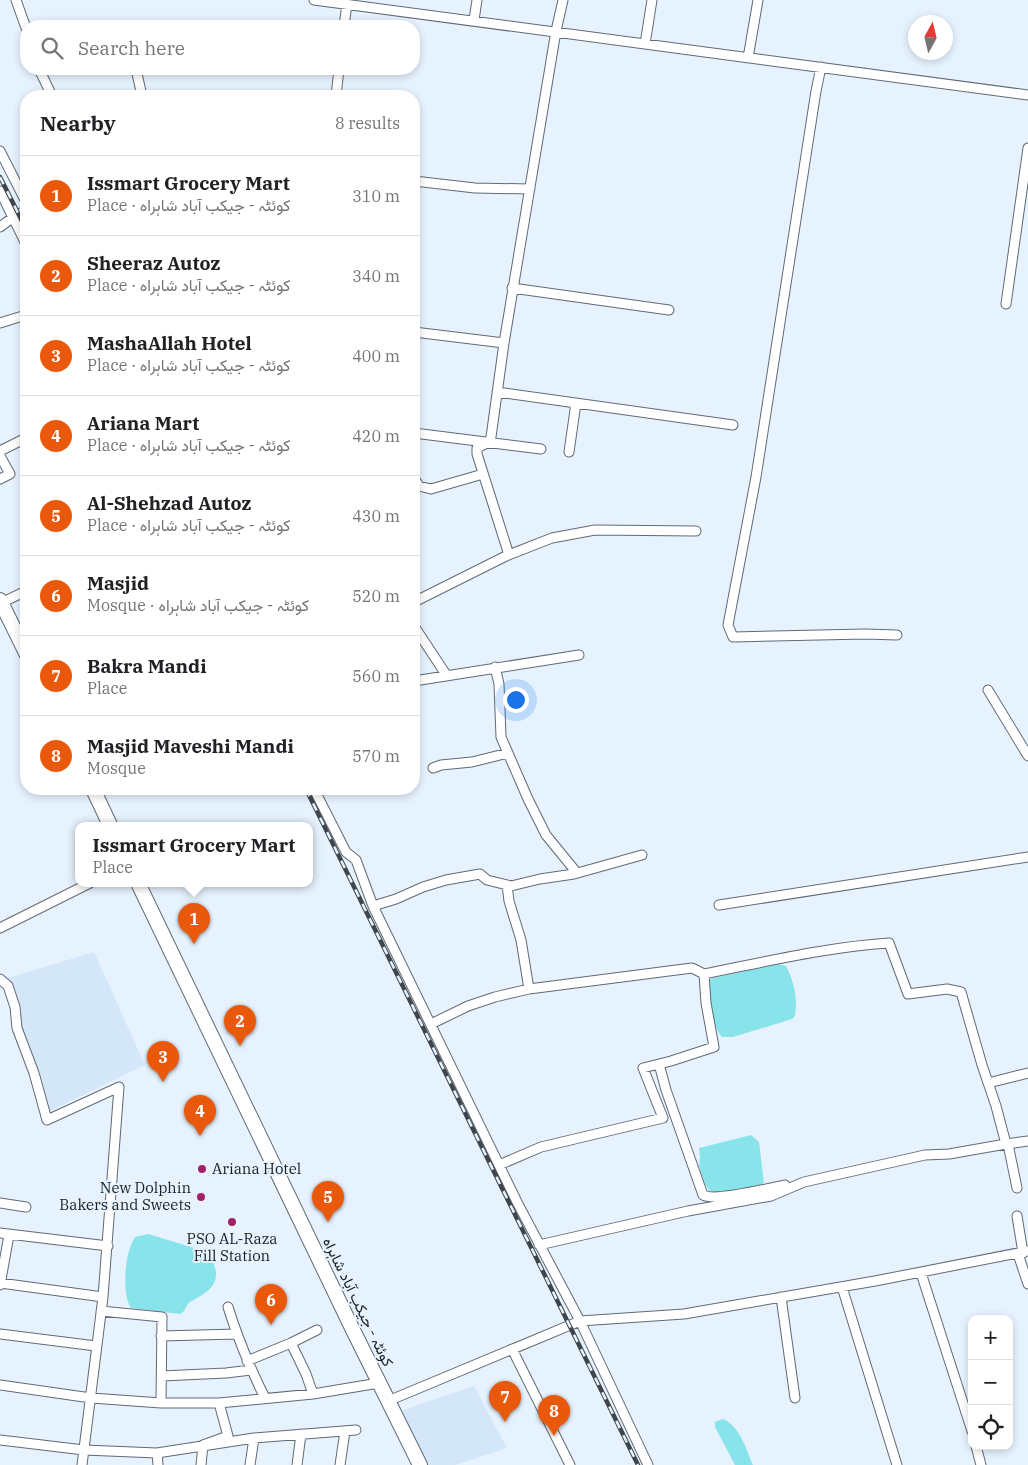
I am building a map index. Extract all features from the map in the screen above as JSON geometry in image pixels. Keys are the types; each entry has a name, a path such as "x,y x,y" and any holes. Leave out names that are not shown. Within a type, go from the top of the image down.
{"highway":[{"path":"1,601 20,641"},
{"path":"95,795 108,822"},
{"name":"کوئٹہ - جیکب آباد شاہراہ","path":"140,887 420,1465"}],"street":[{"path":"16,0 23,20"},
{"path":"314,0 1028,95"},
{"path":"474,20 477,0"},
{"path":"489,442 512,288 563,0"},
{"path":"645,44 652,0"},
{"path":"748,58 758,0"},
{"path":"345,20 347,4"},
{"path":"821,67 756,478 728,625 733,637 897,635"},
{"path":"42,75 49,90"},
{"path":"137,75 141,90"},
{"path":"337,90 338,75"},
{"path":"1006,304 1028,148"},
{"path":"0,151 20,189"},
{"path":"420,182 475,188 530,189"},
{"path":"0,190 20,232"},
{"path":"0,227 20,214"},
{"path":"512,288 669,310"},
{"path":"0,323 20,317"},
{"path":"420,333 504,343"},
{"path":"497,392 733,425"},
{"path":"569,452 576,402"},
{"path":"420,434 541,449"},
{"path":"0,451 20,441"},
{"path":"489,442 477,448 477,454 509,554"},
{"path":"0,456 10,474 0,479"},
{"path":"420,486 431,489 482,474"},
{"path":"420,599 509,554 552,538 595,530 696,530"},
{"path":"1,601 20,593"},
{"path":"420,635 447,676"},
{"path":"420,680 579,655"},
{"path":"495,668 499,684 501,737 546,835 577,873"},
{"path":"988,690 1028,756"},
{"path":"432,768 441,764 472,762 508,753"},
{"path":"317,795 346,852 356,860 373,906 499,1164 580,1321 648,1465"},
{"path":"373,906 431,885 480,874 487,880 511,886 577,873 642,855"},
{"path":"719,905 1028,857"},
{"path":"507,885 509,901 521,940 530,989"},
{"path":"0,928 82,887"},
{"path":"431,1024 468,1006 494,997 530,989 692,968 704,974 857,945 889,943 908,994 947,989 961,992 996,1106 1002,1135 1007,1144 1017,1188"},
{"path":"499,1164 541,1148 663,1118 643,1068 714,1047 706,1003 704,974"},
{"path":"0,979 8,986 15,1007 18,1028 34,1072 48,1120 119,1087 108,1246 82,1465"},
{"path":"659,1064 666,1090 703,1195 708,1198 724,1197 804,1182 925,1155 949,1154 1028,1141"},
{"path":"988,1083 1028,1073"},
{"path":"539,1244 688,1211 771,1196 804,1182"},
{"path":"0,1203 26,1207"},
{"path":"1017,1216 1028,1284"},
{"path":"103,1297 0,1283 4,1234 108,1246"},
{"path":"388,1400 580,1321 684,1314 1023,1253"},
{"path":"921,1272 968,1419"},
{"path":"842,1287 897,1465"},
{"path":"780,1297 795,1398"},
{"path":"228,1308 247,1361 265,1398"},
{"path":"101,1311 162,1317 161,1403"},
{"path":"247,1361 317,1330"},
{"path":"0,1334 96,1346"},
{"path":"161,1336 237,1334"},
{"path":"291,1343 313,1394"},
{"path":"512,1349 570,1465"},
{"path":"162,1376 251,1370"},
{"path":"0,1385 91,1398 161,1403 219,1403 313,1394 380,1383"},
{"path":"203,1445 228,1436 219,1403"},
{"path":"0,1440 84,1450 157,1452 254,1438 356,1430"},
{"path":"340,1465 345,1431"},
{"path":"297,1465 301,1434"},
{"path":"250,1465 254,1438"},
{"path":"201,1465 203,1445"},
{"path":"977,1450 981,1465"},
{"path":"157,1452 158,1465"}],"shaded area":[{"path":"94,952 145,1065 46,1113 8,978"},
{"path":"474,1386 507,1448 455,1465 424,1465 402,1421 403,1410"}],"water":[{"path":"778,964 786,966 795,990 795,1016 792,1019 733,1037 722,1037 713,1018 708,980"},
{"path":"751,1135 759,1142 764,1183 757,1187 729,1194 710,1192 699,1166 699,1148"},
{"path":"148,1234 201,1250 212,1260 216,1270 215,1280 211,1288 190,1302 180,1314 131,1308 128,1301 125,1283 129,1252 135,1237"},
{"path":"723,1419 729,1422 738,1432 753,1465 735,1465 715,1427 715,1422"}],"railway":[{"path":"0,177 20,217"},
{"path":"309,795 638,1465"}],"place":[{"name":"Issmart Grocery Mart","path":"194,944"},
{"name":"Sheeraz Autoz","path":"240,1046"},
{"name":"MashaAllah Hotel","path":"163,1082"},
{"name":"Ariana Mart","path":"200,1136"},
{"name":"Ariana Hotel","path":"202,1169"},
{"name":"New Dolphin Bakers and Sweets","path":"201,1197"},
{"name":"PSO AL-Raza Fill Station","path":"232,1222"},
{"name":"Al-Shehzad Autoz","path":"328,1222"},
{"name":"Masjid","path":"271,1325"},
{"name":"Bakra Mandi","path":"505,1422"},
{"name":"Masjid Maveshi Mandi","path":"554,1436"}]}
